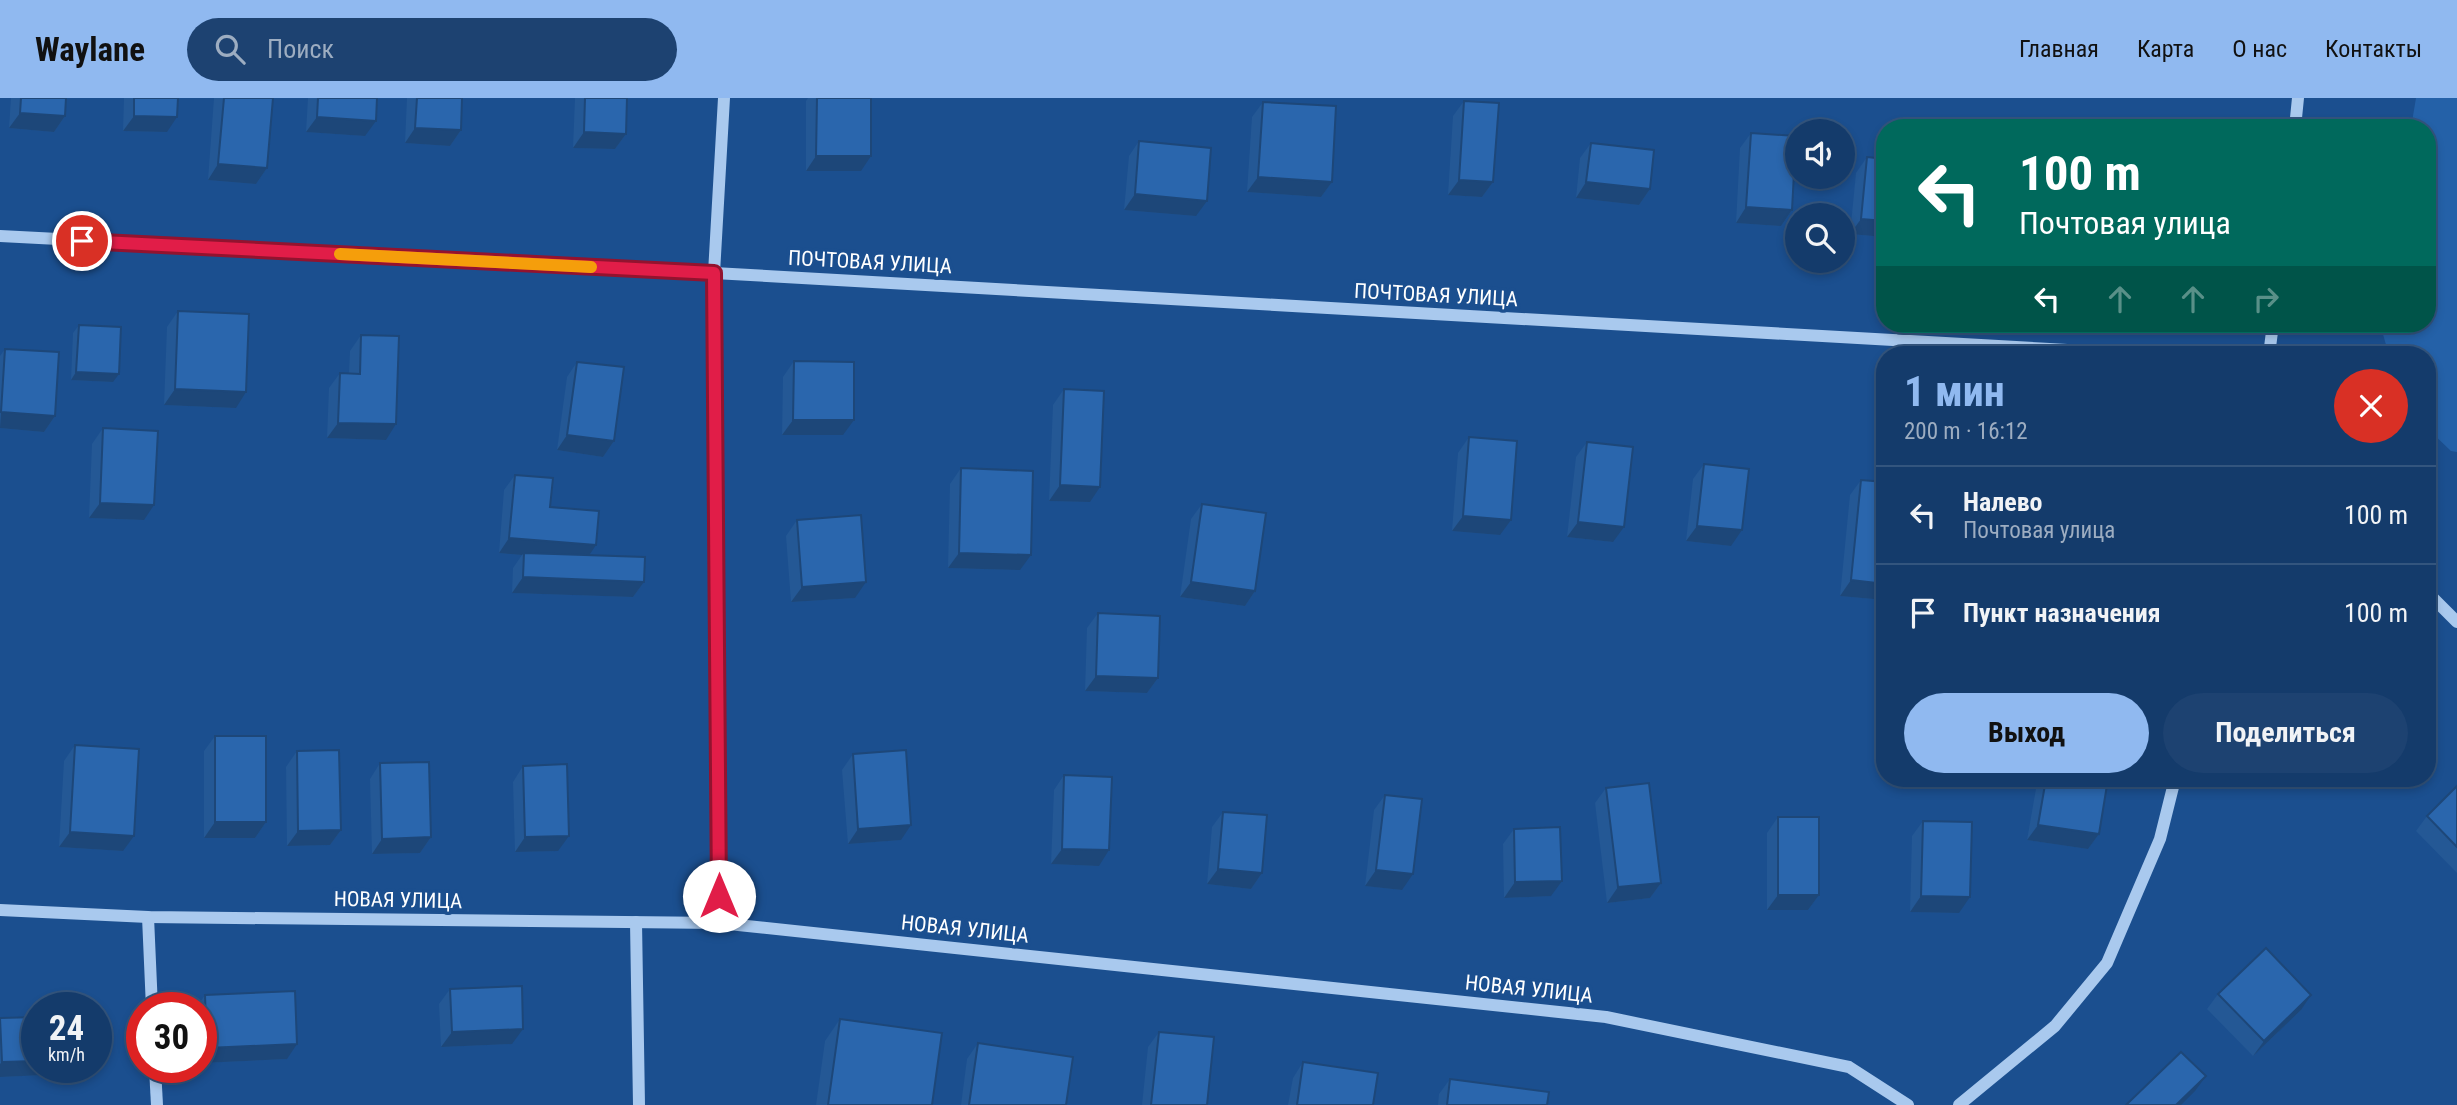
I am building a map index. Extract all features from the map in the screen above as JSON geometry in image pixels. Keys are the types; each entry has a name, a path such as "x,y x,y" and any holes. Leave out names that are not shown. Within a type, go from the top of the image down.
{"street":[{"path":"719,923 714,273 724,98"},
{"path":"2296,119 2298,98"},
{"name":"ПОЧТОВАЯ УЛИЦА","path":"0,236 714,273 1998,346"},
{"path":"2436,601 2457,622"},
{"path":"1959,1105 2055,1026 2107,963 2160,839 2173,787"},
{"name":"НОВАЯ УЛИЦА","path":"0,910 148,917 719,923 1606,1017 1849,1067 1908,1105"},
{"path":"148,917 151,992"},
{"path":"636,922 639,1105"},
{"path":"156,1083 157,1105"}],"shaded area":[{"path":"2416,98 2457,98 2457,452 2451,451 2436,437 2436,346 2386,346 2383,333 2436,333 2436,119 2412,119"}],"building":[{"path":"21,98 66,98 65,116 20,113"},
{"path":"134,98 178,98 177,117 134,116"},
{"path":"224,98 273,98 267,168 218,164"},
{"path":"318,98 377,98 376,121 317,117"},
{"path":"417,98 462,98 461,130 415,128"},
{"path":"585,98 627,98 626,134 584,132"},
{"path":"817,98 871,98 871,156 816,156"},
{"path":"1464,101 1499,103 1493,182 1459,180"},
{"path":"1263,102 1336,106 1332,182 1258,177"},
{"path":"1751,133 1785,135 1785,189 1793,189 1792,203 1785,203 1785,210 1746,207"},
{"path":"1139,141 1211,148 1207,201 1135,194"},
{"path":"1591,143 1654,150 1650,189 1586,182"},
{"path":"1867,157 1876,158 1876,220 1861,219"},
{"path":"178,311 249,314 246,392 175,389"},
{"path":"79,325 121,327 119,374 76,372"},
{"path":"361,335 399,336 396,424 338,423 340,373 360,374"},
{"path":"5,349 59,352 55,416 1,412"},
{"path":"794,361 854,362 854,420 793,420"},
{"path":"577,362 624,367 614,441 567,435"},
{"path":"1064,389 1104,391 1100,487 1060,485"},
{"path":"103,428 158,431 154,505 100,503"},
{"path":"1469,437 1517,441 1511,520 1463,516"},
{"path":"1587,442 1633,447 1624,527 1578,522"},
{"path":"1704,464 1749,469 1742,530 1697,526"},
{"path":"961,468 1033,471 1031,555 959,553"},
{"path":"515,475 553,478 550,507 599,511 596,545 509,538"},
{"path":"1861,480 1876,481 1876,583 1851,580"},
{"path":"1202,504 1266,513 1255,591 1191,582"},
{"path":"861,515 866,582 802,587 797,520"},
{"path":"524,553 645,557 644,582 523,577"},
{"path":"1098,613 1160,616 1158,678 1096,676"},
{"path":"215,736 266,736 266,822 215,822"},
{"path":"75,745 139,749 134,836 70,832"},
{"path":"339,750 341,830 298,831 297,751"},
{"path":"906,750 911,825 858,829 853,754"},
{"path":"429,762 431,837 382,839 380,763"},
{"path":"567,764 569,836 525,837 523,766"},
{"path":"1064,775 1112,777 1109,850 1062,849"},
{"path":"1649,783 1661,883 1618,887 1606,788"},
{"path":"2457,786 2457,847 2427,816"},
{"path":"2045,787 2107,787 2099,834 2038,825"},
{"path":"1385,795 1422,799 1413,874 1376,870"},
{"path":"1223,812 1267,815 1262,873 1218,869"},
{"path":"1778,817 1819,817 1819,895 1778,895"},
{"path":"1923,821 1972,822 1970,897 1921,896"},
{"path":"1560,827 1562,881 1515,882 1514,829"},
{"path":"2266,948 2311,995 2264,1041 2218,994"},
{"path":"522,986 523,1029 452,1032 450,989"},
{"path":"295,991 297,1044 217,1048 217,994"},
{"path":"21,1017 21,1061 2,1062 0,1018"},
{"path":"840,1019 942,1033 932,1105 828,1105"},
{"path":"1159,1032 1214,1037 1207,1105 1151,1105"},
{"path":"978,1043 1073,1057 1066,1105 969,1105"},
{"path":"2181,1052 2206,1076 2176,1105 2126,1105"},
{"path":"1303,1062 1378,1073 1373,1105 1297,1105"},
{"path":"1450,1079 1549,1092 1547,1105 1447,1105"}],"slow traffic":[{"path":"340,254 591,267"}],"route":[{"path":"82,241 714,273 719,896"}]}
